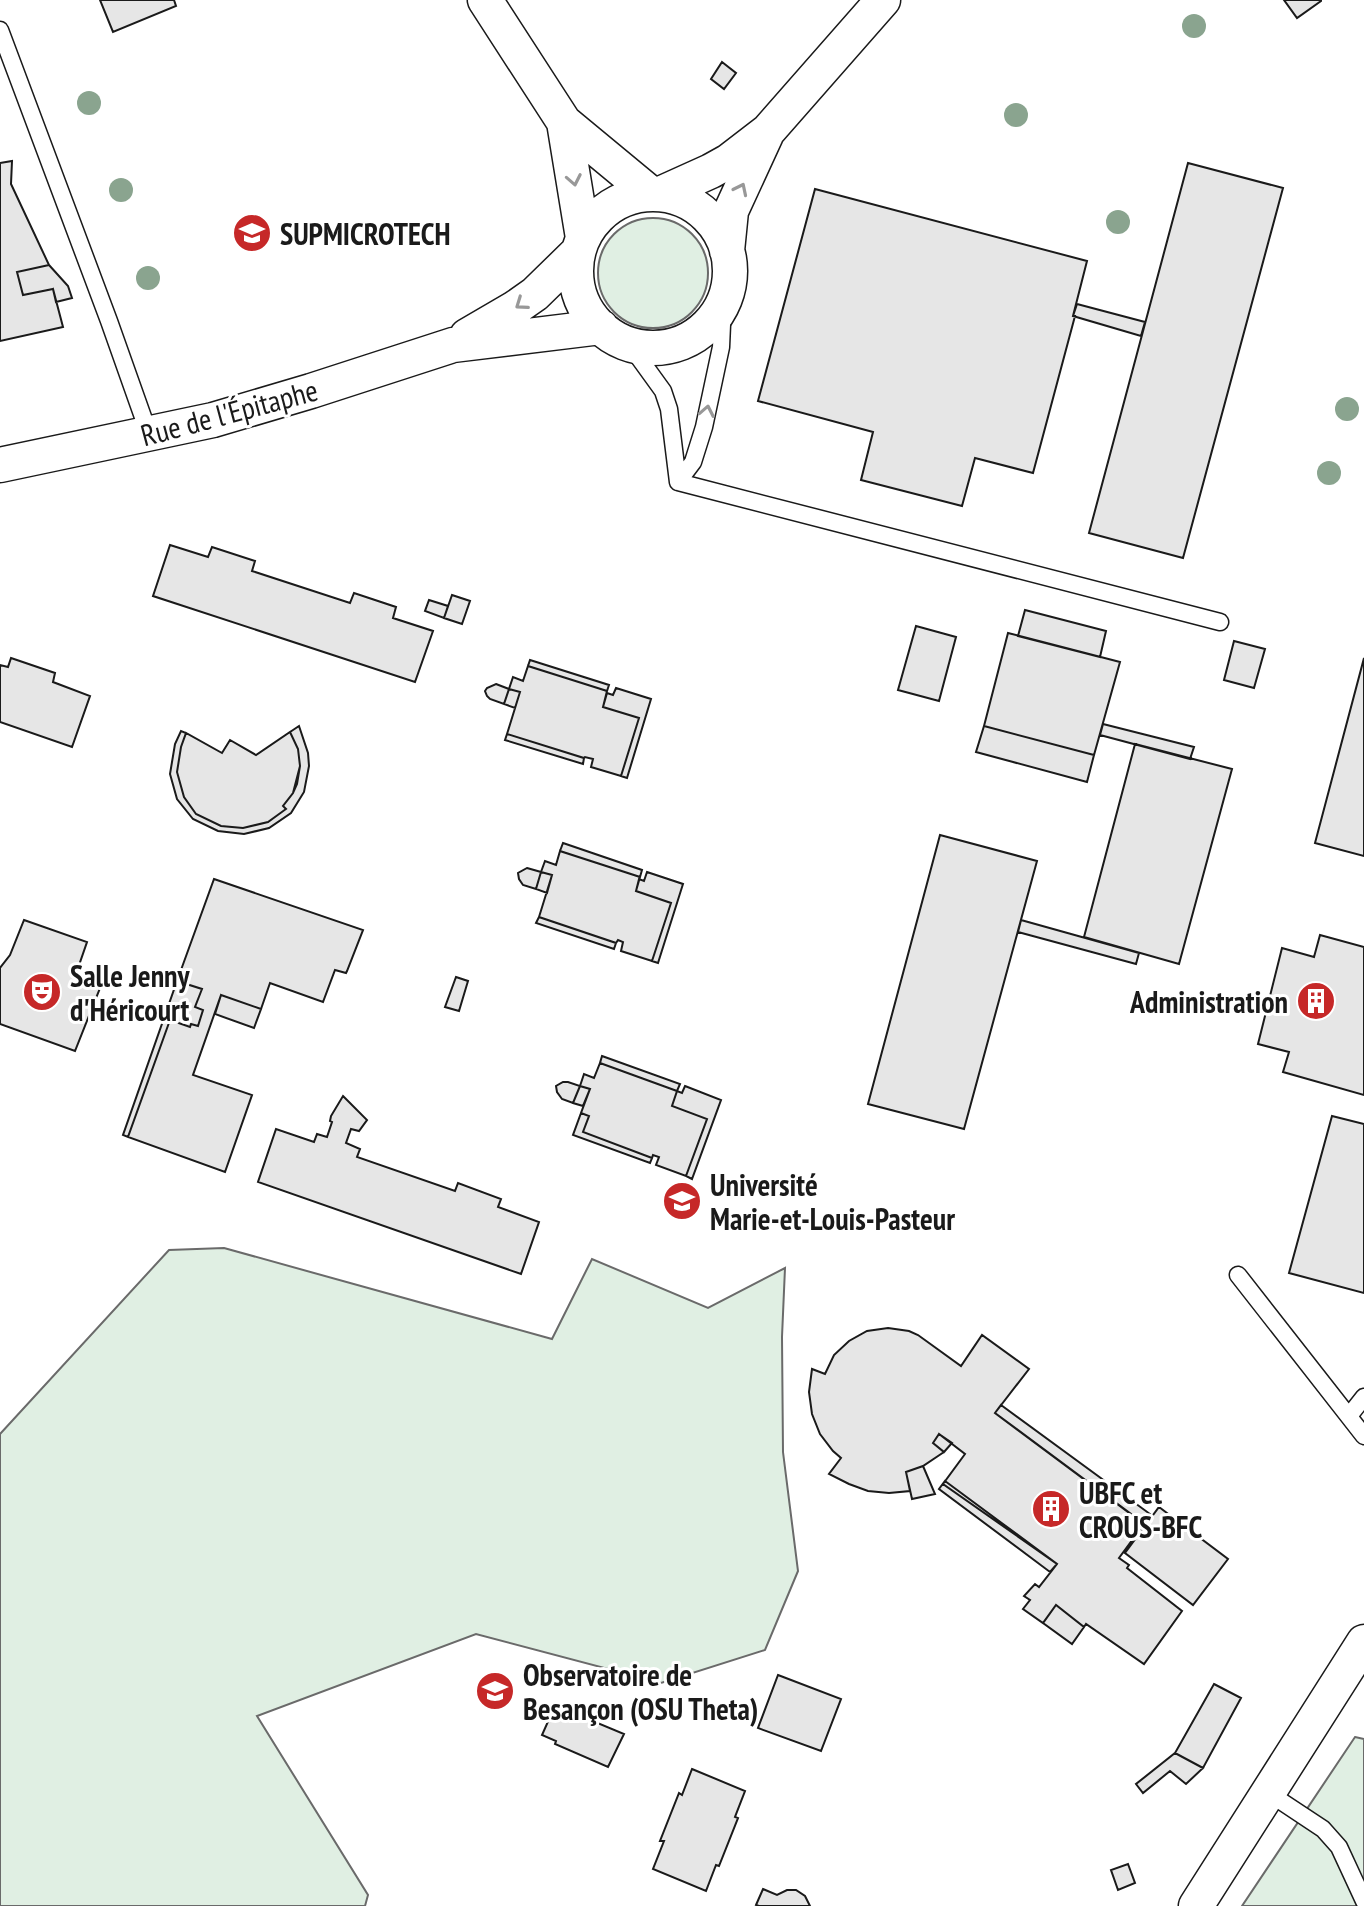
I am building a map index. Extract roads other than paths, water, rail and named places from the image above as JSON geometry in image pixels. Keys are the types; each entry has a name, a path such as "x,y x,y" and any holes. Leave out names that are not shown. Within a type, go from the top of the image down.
{"street":[{"path":"485,0 564,122 655,194 678,198 702,212 715,225 727,251"},
{"path":"768,131 731,211 727,251 730,276 723,302 709,323 678,343 653,347 615,336 587,311 579,293 576,272 581,245 592,223 611,206 626,198 655,194 729,161 768,131 883,0"},
{"path":"564,122 581,245"},
{"name":"Rue de l'Épitaphe","path":"0,465 213,420 453,345 535,294 581,245"},
{"name":"Rue de l'Épitaphe","path":"453,345 615,336"},
{"path":"1196,1906 1364,1642"}],"lane":[{"path":"0,30 149,434"},
{"path":"678,482 693,462 704,427 721,347 723,302"},
{"path":"615,336 663,391 669,409 678,482"},
{"path":"678,482 1220,622"},
{"path":"1238,1275 1364,1436"},
{"path":"1349,1416 1364,1397"},
{"path":"1267,1792 1323,1829 1339,1847 1364,1901"}],"place":[{"name":"SUPMICROTECH","path":"252,233"},
{"name":"Salle Jenny d'Héricourt","path":"42,992"},
{"name":"Administration","path":"1316,1001"},
{"name":"Université Marie-et-Louis-Pasteur","path":"682,1201"},
{"name":"UBFC et CROUS-BFC","path":"1051,1509"},
{"name":"Observatoire de Besançon (OSU Theta)","path":"495,1691"}]}
